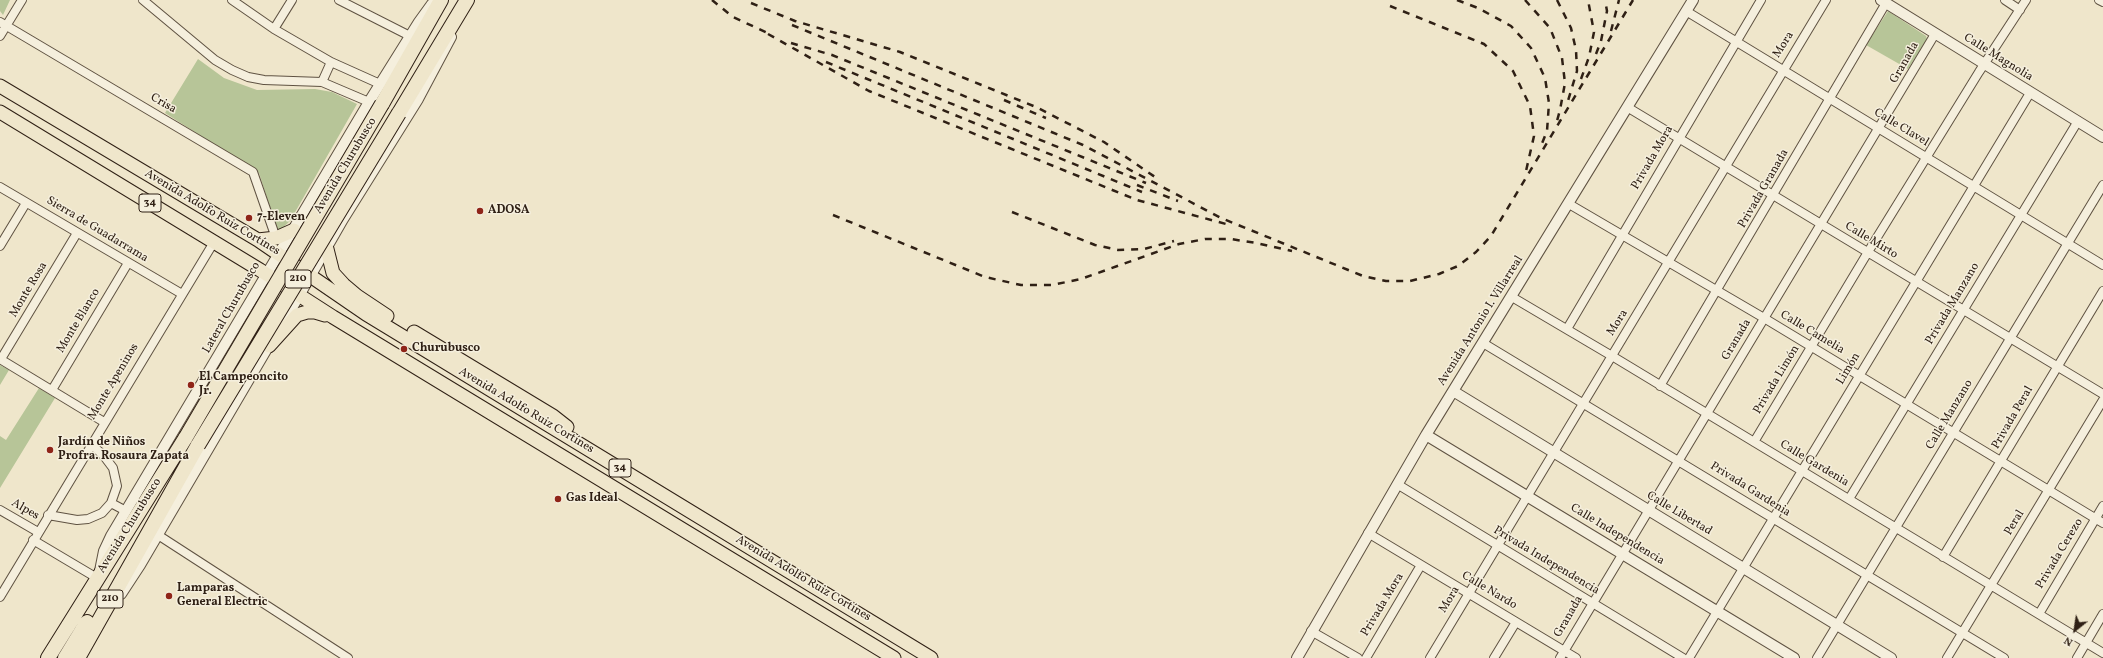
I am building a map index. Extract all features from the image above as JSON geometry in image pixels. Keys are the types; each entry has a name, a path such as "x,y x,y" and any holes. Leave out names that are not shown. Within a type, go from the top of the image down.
{"highway":[{"name":"Avenida Churubusco","path":"48,658 186,437 376,104 441,0"},
{"name":"Avenida Churubusco","path":"78,658 101,614 198,445 467,0"},
{"path":"65,658 127,556 137,544 143,540"}],"main road":[{"name":"Avenida Adolfo Ruiz Cortínes","path":"0,86 258,240 366,314 931,658"},
{"name":"Avenida Adolfo Ruiz Cortínes","path":"0,112 267,274 333,317 894,658"},
{"path":"258,240 276,238 294,230"},
{"path":"327,249 333,273 357,296 553,416 610,462"},
{"path":"269,346 297,315 315,312 333,317"}],"street":[{"path":"0,36 3,24 22,0"},
{"path":"143,0 215,60 232,70 248,77 264,80 322,82 376,104"},
{"path":"232,0 274,29 331,62 380,84"},
{"path":"274,29 292,0"},
{"path":"339,0 410,36"},
{"name":"Lateral Churubusco","path":"99,577 104,551 126,511 294,230 376,104 380,84 432,4 438,0"},
{"name":"Avenida Antonio I. Villarreal","path":"1297,658 1311,631 1426,434 1512,297 1693,0"},
{"name":"Privada Mora","path":"1567,329 1761,0"},
{"name":"Mora","path":"1430,658 1826,0"},
{"path":"2005,0 2020,10"},
{"name":"Privada Limón","path":"1754,442 1868,252 1984,64 2026,0"},
{"name":"Calle Magnolia","path":"1883,2 2103,137"},
{"name":"Privada Granada","path":"1660,386 1774,196 1830,99 1883,2"},
{"name":"Calle Clavel","path":"1686,11 2103,265"},
{"path":"101,614 117,600 158,535 441,58 451,38 459,13"},
{"name":"Crisa","path":"3,24 253,172 276,238"},
{"name":"Granada","path":"1562,654 1647,510 1679,460 1880,129 1935,34"},
{"path":"322,82 331,62"},
{"name":"Limón","path":"1689,658 2030,93"},
{"name":"Calle Mirto","path":"1627,107 2103,394"},
{"name":"Privada Manzano","path":"1849,499 2078,121"},
{"name":"Calle Manzano","path":"1817,658 2103,185"},
{"name":"Sierra de Guadarrama","path":"0,186 26,203 182,294"},
{"path":"0,246 26,203"},
{"name":"Calle Camelia","path":"1569,204 1764,318 2103,523"},
{"name":"Monte Rosa","path":"0,359 77,233"},
{"name":"Monte Apeninos","path":"0,597 104,422 214,242"},
{"name":"Monte Blanco","path":"52,390 128,263"},
{"name":"Privada Peral","path":"1943,557 2103,291"},
{"name":"Calle Gardenia","path":"1512,297 1802,470 2103,653"},
{"path":"252,300 285,320"},
{"path":"237,327 269,346"},
{"name":"Privada Gardenia","path":"1483,343 1679,460 1867,576 2004,658"},
{"path":"0,359 104,422"},
{"name":"Calle Libertad","path":"1453,392 1892,658"},
{"name":"Peral","path":"1947,658 2103,400"},
{"name":"Calle Independencia","path":"1426,434 1794,658"},
{"path":"48,516 77,520 88,519 102,513 112,503 117,486 113,468 104,456 91,444"},
{"name":"Privada Independencia","path":"1397,484 1683,658"},
{"path":"112,503 126,511"},
{"name":"Privada Cerezo","path":"2039,614 2103,506"},
{"name":"Alpes","path":"0,510 38,532"},
{"name":"Calle Nardo","path":"1368,533 1516,622 1562,654 1576,658"},
{"path":"158,535 348,658"},
{"path":"33,540 99,577"},
{"name":"Privada Mora","path":"1366,658 1421,565"},
{"path":"2077,658 2103,614"},
{"path":"1494,658 1516,622"},
{"path":"1311,631 1358,658"}],"green space":[{"path":"0,0 10,0 3,15 0,11"},
{"path":"1888,11 1926,36 1927,39 1908,69 1866,45"},
{"path":"198,59 224,78 257,90 315,89 332,92 357,104 290,221 278,232 259,173 165,113"},
{"path":"0,365 9,370 0,385"},
{"path":"39,388 55,398 0,488 0,436 6,440"}],"railway":[{"path":"712,0 733,17 772,35"},
{"path":"1457,0 1478,8 1511,26 1531,48 1545,78 1549,103 1547,131 1541,146"},
{"path":"1525,0 1550,28 1562,58 1565,83 1557,121"},
{"path":"1557,0 1571,28 1576,50 1577,71 1567,104"},
{"path":"1581,79 1589,57 1594,32 1588,0"},
{"path":"1596,54 1601,41 1607,11 1605,0"},
{"path":"1611,31 1619,0"},
{"path":"792,25 1083,145 1221,218 1363,276 1386,281 1410,281 1439,274 1458,266 1476,252 1491,236 1633,0"},
{"path":"751,3 795,21 900,52 1036,107 1104,142 1155,177"},
{"path":"1390,6 1484,44 1513,71 1530,106 1534,136 1526,171"},
{"path":"768,34 869,91 1137,200 1226,224"},
{"path":"791,43 832,55 1146,183"},
{"path":"826,62 1142,192"},
{"path":"1004,100 1046,118"},
{"path":"1137,185 1178,201"},
{"path":"1012,212 1095,245 1118,250 1144,249 1174,241"},
{"path":"833,215 985,277 1021,285 1052,285 1081,279 1179,244 1205,239 1231,239 1292,251"}],"place":[{"name":"ADOSA","path":"480,211"},
{"name":"7-Eleven","path":"249,218"},
{"name":"Churubusco","path":"404,349"},
{"name":"El Campeoncito Jr.","path":"191,385"},
{"name":"Jardín de Niños Profra. Rosaura Zapata","path":"50,450"},
{"name":"Gas Ideal","path":"558,499"},
{"name":"Lamparas General Electric","path":"169,596"}]}
